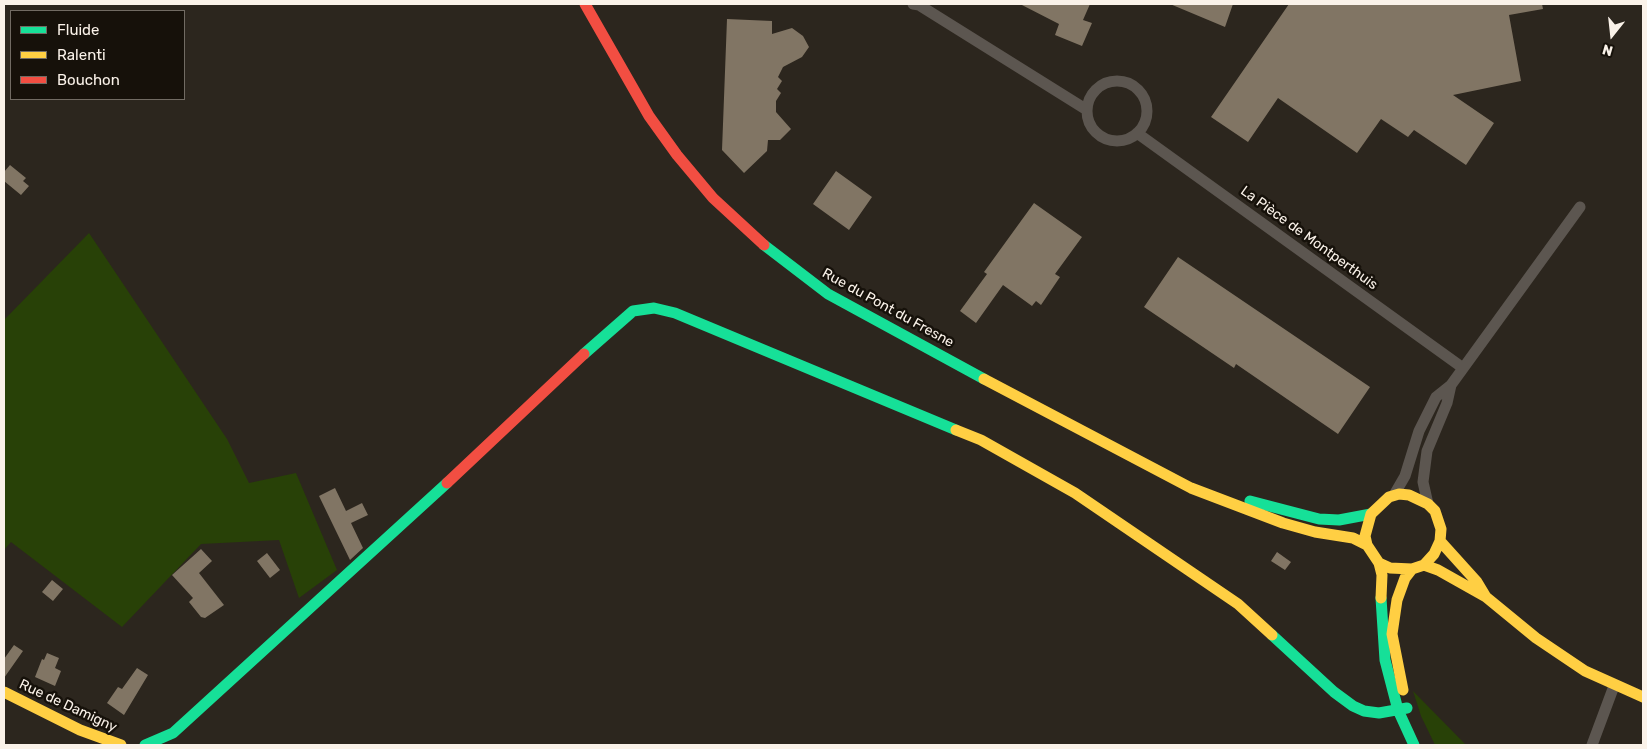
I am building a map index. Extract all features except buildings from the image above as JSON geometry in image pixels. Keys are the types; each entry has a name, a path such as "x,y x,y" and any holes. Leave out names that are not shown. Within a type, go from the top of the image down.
{"main road":[{"name":"Rue du Pont du Fresne","path":"585,4 649,116 676,155 713,198 751,235 790,267 828,294 896,332 1165,472 1191,488 1283,523 1315,532 1353,538 1367,545"},
{"path":"145,745 174,733 376,550 611,329 633,311 654,308 675,313 981,440 1025,463 1075,493 1238,604 1334,692 1353,706 1364,711 1379,713 1402,709"},
{"name":"Rue du Pont du Fresne","path":"1165,472 1250,500 1319,519 1339,520 1371,514"},
{"path":"1379,563 1390,568 1412,569 1424,565 1434,554 1440,540 1440,520 1428,504 1409,495 1394,495 1371,514 1366,526 1367,545 1379,563 1383,583 1381,612 1385,660 1414,745"},
{"path":"1440,540 1477,582 1486,597"},
{"path":"1424,565 1438,570 1472,592 1486,597 1561,656 1614,686 1643,697"},
{"path":"1412,569 1405,578 1397,600 1392,634 1402,709 1425,745"},
{"name":"Rue de Damigny","path":"5,697 80,730 121,745"}],"street":[{"path":"913,4 919,5 1087,110"},
{"path":"1120,81 1130,84 1138,90 1147,107 1143,125 1137,133 1129,138 1109,140 1093,129 1087,110 1094,92 1101,85 1120,81"},
{"name":"La Pièce de Montperthuis","path":"1137,133 1463,368"},
{"path":"1394,495 1405,476 1427,413 1436,397 1451,385 1580,208"},
{"path":"1428,504 1423,482 1427,451 1447,403 1451,385"},
{"path":"1592,745 1614,686"}],"green space":[{"path":"89,233 227,439 249,483 296,473 337,570 299,598 279,540 201,544 122,627 11,542 4,550 4,320"},
{"path":"1413,691 1466,745 1435,745 1421,716"}],"traffic: fast":[{"path":"764,245 828,294 984,379"},
{"path":"584,354 633,311 654,308 675,313 956,430"},
{"path":"145,745 173,733 447,483"},
{"path":"1250,501 1319,519 1339,520 1371,514"},
{"path":"1381,598 1385,660 1398,710 1414,745"},
{"path":"1272,635 1334,692 1353,706 1364,711 1379,713 1407,708"}],"traffic: slow":[{"path":"984,379 1191,488 1283,523 1315,532 1353,538 1367,545"},
{"path":"956,430 981,440 1075,493 1238,604 1272,635"},
{"path":"1379,563 1390,568 1412,569 1424,565 1434,554 1440,541 1441,529 1435,511 1428,504 1409,495 1399,494 1389,497 1371,514 1365,536 1367,545 1379,563 1382,575 1381,598"},
{"path":"1440,541 1477,582 1486,597"},
{"path":"1424,565 1438,570 1486,597 1536,638 1585,671 1643,697"},
{"path":"1403,690 1392,634 1397,600 1405,578 1412,569"},
{"path":"4,692 80,730 121,745"}],"traffic: jam":[{"path":"585,4 649,116 677,155 713,198 764,245"},
{"path":"447,483 584,354"}]}
